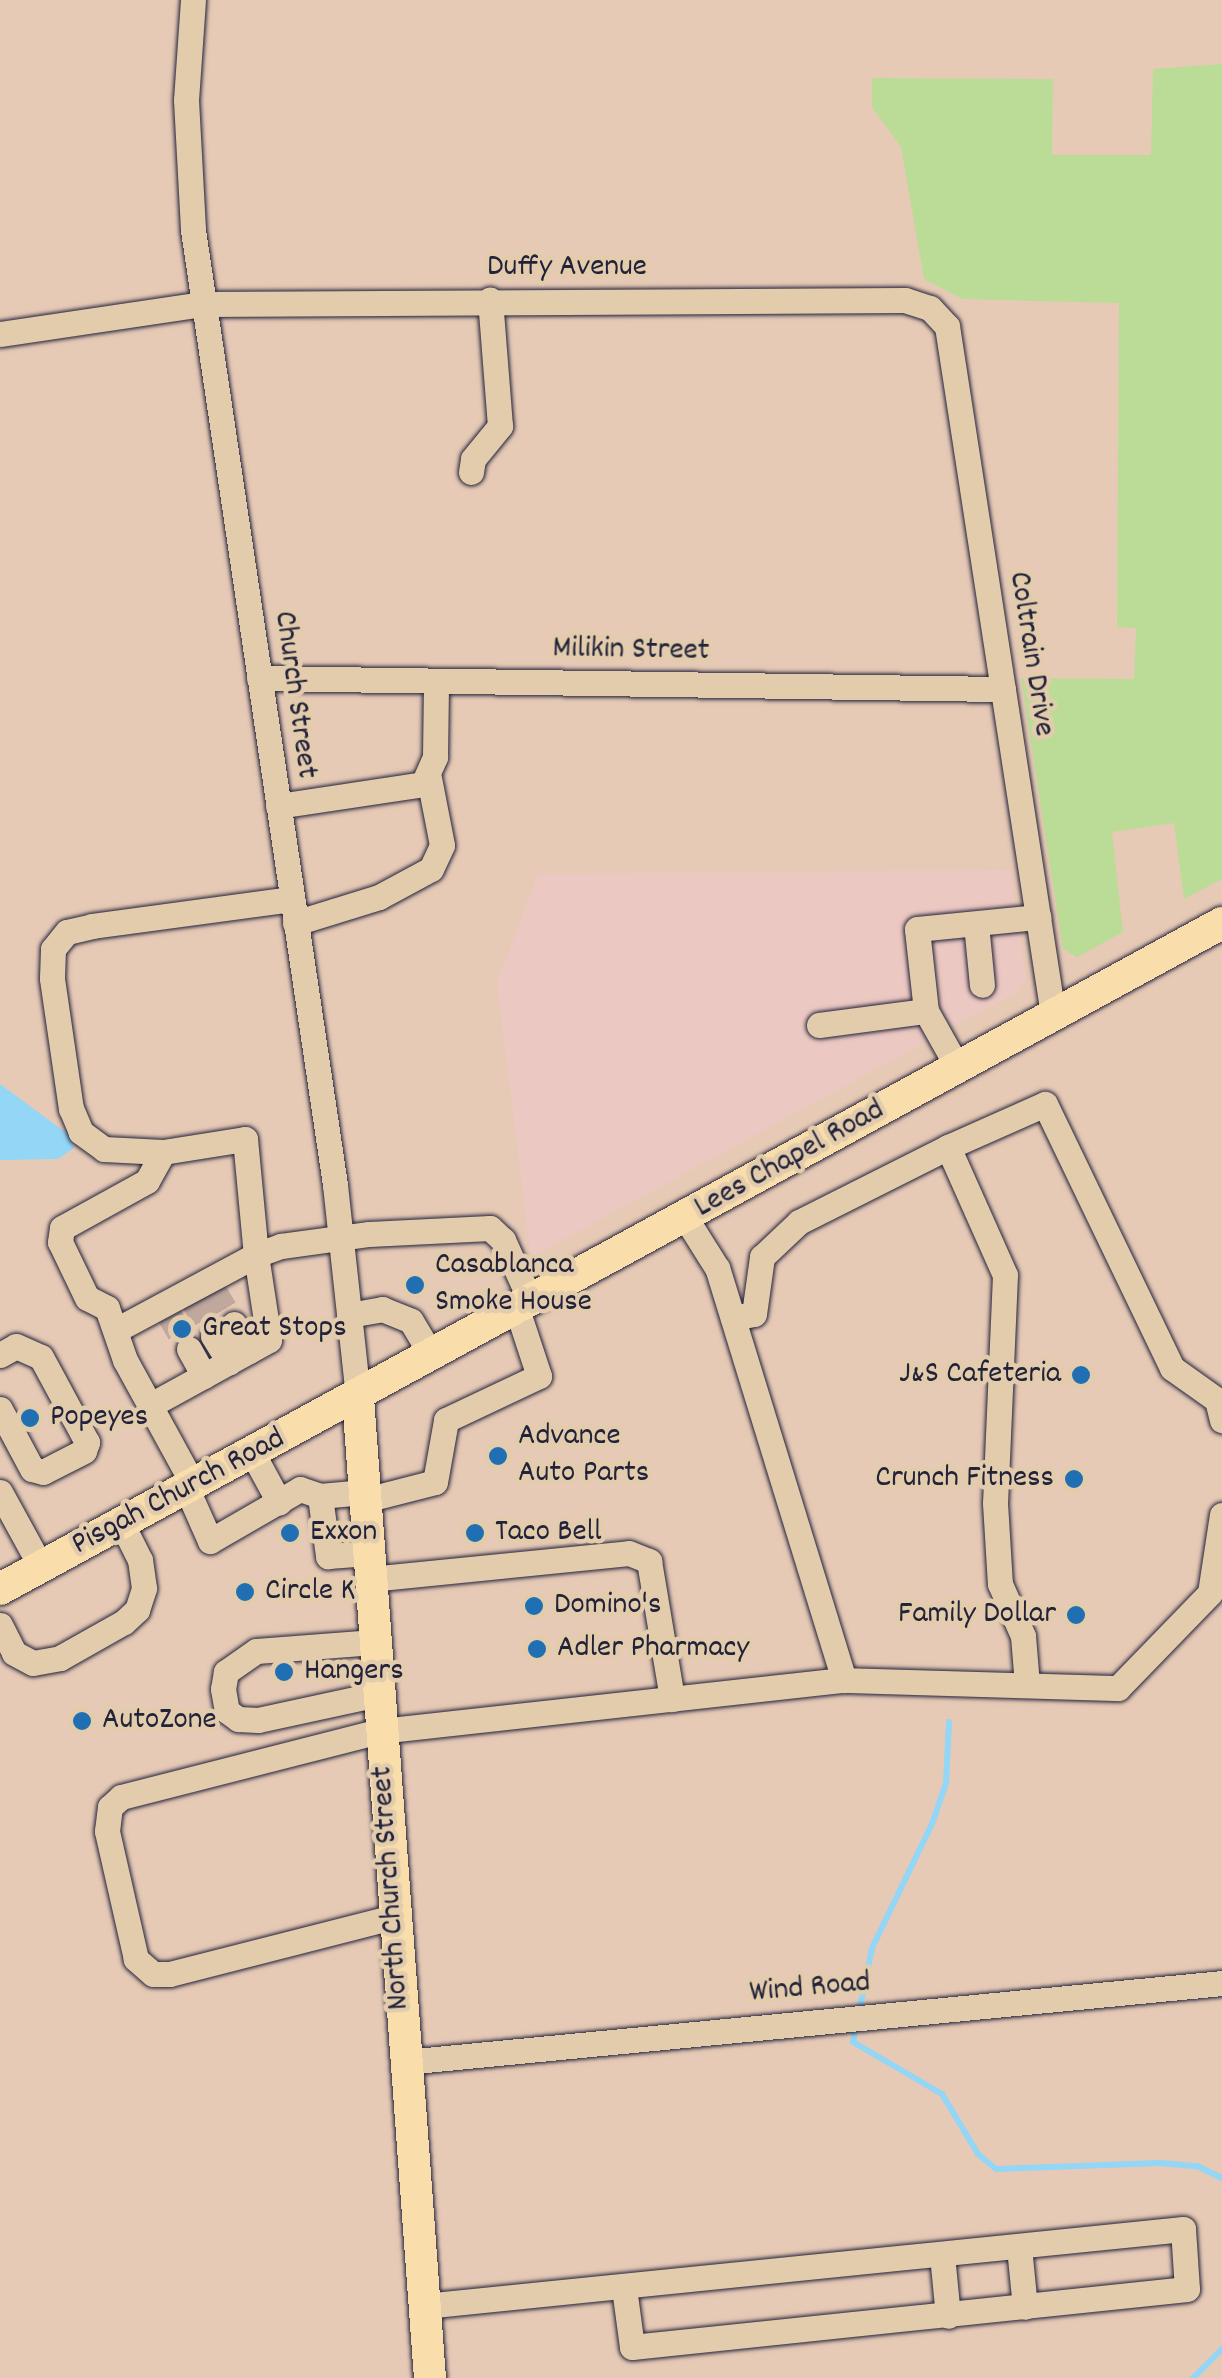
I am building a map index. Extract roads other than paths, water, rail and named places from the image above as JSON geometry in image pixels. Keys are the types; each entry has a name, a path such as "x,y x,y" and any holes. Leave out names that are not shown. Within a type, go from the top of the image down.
{"main road":[{"name":"Lees Chapel Road","path":"358,1398 1222,924"},
{"name":"North Church Street","path":"358,1398 430,2378"},
{"name":"Pisgah Church Road","path":"0,1589 358,1398"}],"street":[{"name":"Church Street","path":"193,0 188,161 203,304 341,1238 358,1398"},
{"name":"Duffy Avenue","path":"0,334 203,304 490,299 905,300 930,308"},
{"path":"471,472 472,459 500,426 490,299"},
{"name":"Coltrain Drive","path":"930,308 946,326 1053,1016"},
{"name":"Milikin Street","path":"259,678 1003,689"},
{"path":"151,1405 269,1340 245,1139 162,1152 104,1149 81,1132 71,1110 52,978 53,950 67,932 92,926 294,911 379,897 431,869 442,845 429,778 436,738 436,681"},
{"path":"278,806 416,787 429,778"},
{"path":"958,1068 926,1011 918,929 1038,918"},
{"path":"976,924 982,985"},
{"path":"820,1025 926,1011"},
{"path":"733,1318 754,1314 762,1256 798,1222 948,1146 1045,1104 1172,1368 1216,1400 1222,1420"},
{"path":"948,1146 1005,1275 995,1503 1000,1584 1022,1636 1027,1686"},
{"path":"116,1330 165,1308 256,1255 281,1246 490,1228 503,1240 524,1306 539,1376 446,1420 435,1482 364,1496 320,1496 300,1489 210,1541 190,1488 125,1360 107,1308 88,1298 60,1242 62,1228 148,1180 162,1152"},
{"path":"686,1217 717,1268 844,1680"},
{"path":"349,1315 382,1310 411,1321 432,1356"},
{"path":"223,1330 239,1356"},
{"path":"0,1354 16,1346 41,1357 88,1442 84,1451 44,1472 32,1469 0,1409"},
{"path":"188,1349 204,1376"},
{"path":"253,1454 278,1502"},
{"path":"0,1492 41,1567"},
{"path":"320,1496 328,1556 369,1566 629,1553 650,1561 672,1699"},
{"path":"394,1917 170,1974 152,1974 136,1959 106,1818 110,1806 121,1797 380,1731 844,1680 1118,1688 1210,1593 1222,1515"},
{"path":"0,1625 14,1653 32,1662 60,1658 124,1622 142,1600 144,1574 122,1524"},
{"path":"374,1642 256,1651 226,1672 224,1689 227,1711 238,1719 258,1720 378,1694"},
{"name":"Wind Road","path":"404,2062 1222,1984"},
{"path":"424,2306 1183,2229 1187,2288 632,2347 624,2288"},
{"path":"1019,2247 1026,2307"},
{"path":"942,2255 948,2316"}],"water":[{"path":"0,1084 69,1135 74,1148 58,1159 0,1160"}],"waterway":[{"path":"859,2012 872,1948 932,1824 946,1783 949,1722"},
{"path":"856,2024 853,2042 942,2094 978,2154 996,2169 1160,2163 1197,2166 1222,2178"},
{"path":"1193,2378 1222,2349"}],"tunnel":[{"path":"212,1287 234,1324"},
{"path":"192,1298 213,1336"},
{"path":"167,1311 189,1349"}],"place":[{"name":"Casablanca Smoke House","path":"415,1285"},
{"name":"Great Stops","path":"182,1329"},
{"name":"J&S Cafeteria","path":"1081,1375"},
{"name":"Popeyes","path":"30,1418"},
{"name":"Advance Auto Parts","path":"498,1456"},
{"name":"Crunch Fitness","path":"1074,1479"},
{"name":"Exxon","path":"290,1533"},
{"name":"Taco Bell","path":"475,1533"},
{"name":"Circle K","path":"245,1592"},
{"name":"Domino's","path":"534,1606"},
{"name":"Family Dollar","path":"1076,1615"},
{"name":"Adler Pharmacy","path":"537,1649"},
{"name":"Hangers","path":"284,1672"},
{"name":"AutoZone","path":"82,1721"}]}
